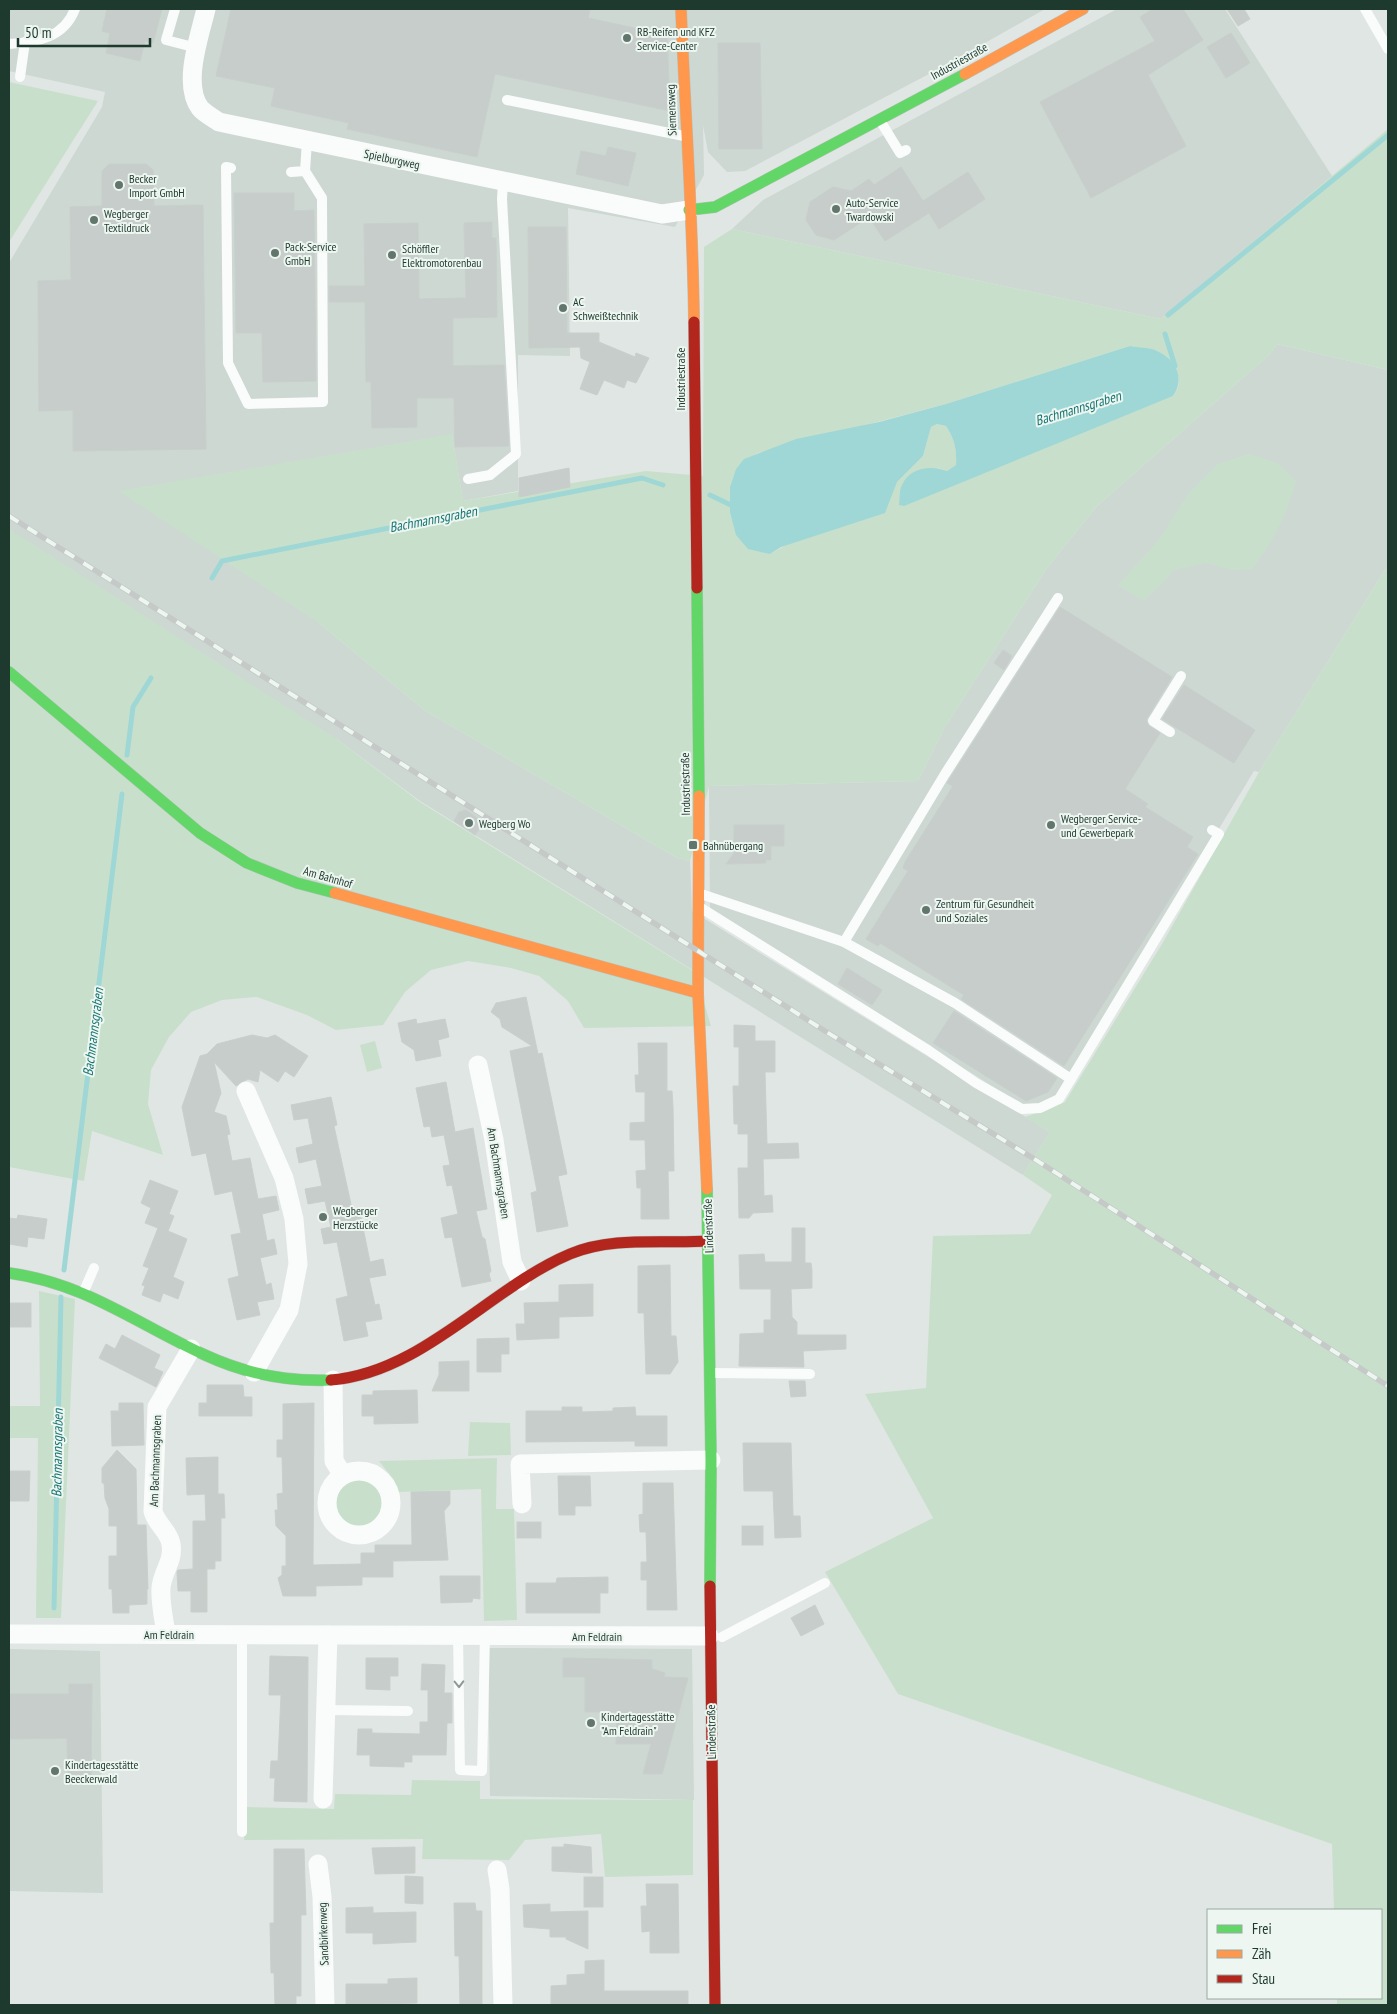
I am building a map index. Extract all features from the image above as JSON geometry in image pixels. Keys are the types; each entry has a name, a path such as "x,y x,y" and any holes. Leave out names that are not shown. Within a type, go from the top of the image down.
{"street":[{"name":"Spielburgweg","path":"206,9 197,48 192,85 200,108 219,122 503,183 662,214 689,210"},
{"name":"Siemensweg","path":"681,9 689,210"},
{"name":"Industriestraße","path":"698,993 693,246 689,210 715,207 880,121 1083,9"},
{"name":"Am Bahnhof","path":"9,672 200,833 247,862 297,883 698,993"},
{"name":"Lindenstraße","path":"698,993 709,1241 711,1460 716,1637 715,2005"},
{"name":"Am Bachmannsgraben","path":"478,1065 494,1140 512,1262 521,1281"},
{"path":"246,1091 284,1178 294,1219 298,1264 289,1310 254,1372"},
{"path":"9,1273 32,1275 83,1292 191,1348 254,1372 296,1378 333,1380 373,1371 400,1359 456,1327 521,1281 571,1253 613,1244 709,1241"},
{"name":"Am Bachmannsgraben","path":"166,1634 161,1589 162,1580 172,1557 171,1541 155,1520 153,1511 157,1407 191,1348"},
{"path":"333,1380 334,1461 343,1475"},
{"path":"522,1504 520,1464 711,1460"},
{"name":"Am Feldrain","path":"9,1634 716,1637"},
{"path":"323,1799 328,1635"},
{"name":"Sandbirkenweg","path":"318,1864 322,1896 325,2005"},
{"path":"497,1870 500,1889 503,2005"}],"lane":[{"path":"9,44 50,37 71,20 76,9"},
{"path":"175,9 166,40 197,48"},
{"path":"1365,9 1388,49"},
{"path":"20,77 25,42"},
{"path":"507,100 685,137"},
{"path":"880,121 900,153"},
{"path":"231,168 226,167 228,363 248,404 323,402 322,198 305,171 307,141"},
{"path":"291,172 305,171"},
{"path":"468,479 490,476 516,454 502,199 503,183"},
{"path":"844,942 945,774 1058,598"},
{"path":"1170,732 1153,721 1181,676"},
{"path":"698,906 928,1050 976,1083 1022,1109 1040,1108 1059,1099 1219,834 1212,830"},
{"path":"698,894 844,942 954,1003 1071,1079"},
{"path":"83,1292 94,1268"},
{"path":"710,1373 810,1374"},
{"path":"716,1637 825,1583"},
{"path":"242,1635 242,1832"},
{"path":"458,1636 460,1770 482,1771 485,1636"},
{"path":"325,1710 408,1711"}],"shaded area":[{"path":"9,9 1045,9 946,65 745,171 727,172 708,152 703,125 704,175 675,227 568,208 570,356 518,355 518,491 463,501 452,435 319,623 424,710 677,858 690,861 692,911 1050,1132 1023,1175 420,801 338,740 9,618 9,263 102,107 105,92 9,71"},
{"path":"1117,9 1225,9 1332,176 1161,319 732,229 763,200"},
{"path":"1277,344 1388,370 1388,565 1259,772 1254,771 1057,1095 1040,1105 1022,1105 710,908 709,786 918,781 945,727 1047,568 1097,506 1270,354"},
{"name":"Kindertagesstätte \"Am Feldrain\"","path":"488,1648 692,1649 694,1800 490,1796"},
{"name":"Kindertagesstätte Beeckerwald","path":"9,1649 100,1651 103,1893 9,1891"}],"green space":[{"path":"9,82 98,101 9,242"},
{"path":"1388,129 1388,370 1277,344 1270,354 1097,506 1047,568 945,727 918,781 709,786 690,861 677,858 424,710 319,623 119,491 452,434 463,501 646,471 703,476 704,247 732,229 1161,319","holes":["1130,346 1175,366 1179,382 1173,396 899,504 938,468 947,471 956,465 956,454 951,435 946,426 937,424 931,427 923,456 897,482 770,554 730,512 730,492 734,476 742,464 758,453 946,404"]},
{"path":"1249,454 1277,463 1296,481 1278,527 1267,548 1252,569 1233,570 1206,563 1174,570 1144,601 1118,585 1158,541 1189,493 1218,464"},
{"path":"9,529 338,740 420,802 695,972 711,1026 584,1028 568,1001 539,976 511,968 468,961 431,970 405,992 383,1025 336,1030 307,1015 257,997 222,1000 191,1012 169,1037 151,1070 148,1104 163,1155 92,1131 84,1181 9,1167"},
{"path":"1388,565 1388,2005 1337,2005 1337,1999 1382,1999 1382,1909 1334,1909 1332,1844 898,1694 825,1572 933,1518 865,1394 926,1388 933,1236 1030,1234 1052,1195 1023,1175 1050,1132 1025,1117 1065,1102 1162,944 1259,772"},
{"path":"375,1041 382,1068 367,1072 360,1045"},
{"path":"39,1291 75,1299 61,1618 36,1618 38,1438 9,1438 9,1406 40,1406"},
{"path":"470,1422 510,1423 511,1455 468,1456"},
{"path":"497,1458 496,1509 514,1509 517,1620 484,1621 481,1489 398,1492 394,1480 379,1461"},
{"path":"355,1480 365,1480 377,1487 384,1499 384,1509 377,1521 365,1528 355,1528 347,1524 340,1517 336,1509 336,1499 340,1491 347,1484"},
{"path":"412,1780 480,1781 480,1799 693,1800 693,1875 605,1877 601,1834 525,1840 509,1860 422,1859 423,1839 244,1840 246,1807 334,1809 335,1794 411,1795"}],"water":[{"path":"1130,346 1154,350 1170,359 1177,370 1178,377 1177,390 1173,396 904,506 899,505 901,487 910,474 928,468 947,471 956,465 956,454 951,435 946,426 937,424 931,427 923,456 897,482 885,513 781,547 770,554 748,549 736,535 730,512 730,487 736,469 744,459 796,439 879,422 946,404"}],"building":[{"path":"107,9 162,9 153,43 145,41 140,61 106,53 110,33 102,31"},
{"path":"231,9 590,9 588,18 667,35 670,111 495,74 477,157 347,129 349,123 271,106 275,88 216,76"},
{"path":"1153,9 1183,9 1203,40 1148,75 1186,146 1091,198 1040,102 1155,41 1140,17"},
{"path":"1227,9 1244,9 1250,19 1238,26"},
{"path":"1231,33 1250,63 1226,78 1207,47"},
{"path":"718,43 760,43 762,149 719,149"},
{"path":"608,147 636,153 628,186 576,174 581,151 606,156"},
{"path":"109,164 146,164 153,170 154,206 203,205 206,449 73,451 73,410 39,411 38,281 71,280 70,207 102,206 102,171"},
{"path":"901,167 923,201 968,172 985,199 939,229 929,213 885,241 869,217 834,240 816,235 806,220 810,202 833,187 851,191 869,179 874,185"},
{"name":"Pack-Service GmbH","path":"234,193 294,193 294,211 314,210 316,381 263,382 262,333 236,333"},
{"path":"492,222 492,238 496,238 497,317 453,318 453,366 504,365 509,446 455,447 454,398 417,398 417,427 372,428 371,382 366,382 365,302 329,302 329,286 365,286 364,224 418,223 419,299 466,298 464,223"},
{"path":"528,227 566,227 567,333 599,333 599,342 635,357 636,353 649,358 636,383 627,380 624,388 604,380 597,395 580,389 590,362 581,358 580,347 529,348"},
{"path":"569,468 570,487 519,497 519,478"},
{"name":"Wegberger Service- und Gewerbepark","path":"1060,607 1172,677 1146,720 1149,726 1160,733 1125,789 1148,804 1145,807 1193,837 1187,847 1198,854 1064,1066 961,999 964,995 880,943 878,946 866,939 908,871 903,868 905,862 953,786 947,783"},
{"path":"1003,650 1012,656 1004,670 994,663"},
{"path":"1184,685 1255,730 1234,763 1162,719"},
{"name":"Wegberg Wo","path":"466,810 480,820 481,826 475,835 454,821 459,812"},
{"path":"734,825 784,825 784,846 771,846 771,860 766,860 766,863 726,864 734,853"},
{"path":"847,968 882,990 872,1005 838,984"},
{"path":"526,997 538,1054 542,1053 567,1174 558,1176 568,1226 537,1232 531,1193 537,1191 510,1051 532,1046 502,1027 500,1019 491,1012 496,1003"},
{"path":"954,1011 1057,1078 1048,1092 1026,1101 933,1043"},
{"path":"416,1019 417,1024 445,1019 449,1037 438,1040 441,1056 416,1061 414,1050 402,1042 398,1023"},
{"path":"734,1025 755,1026 755,1041 775,1041 775,1072 765,1072 767,1144 798,1143 799,1158 763,1159 764,1196 772,1195 773,1212 753,1213 749,1218 739,1218 738,1168 748,1168 748,1134 738,1134 738,1124 734,1124 733,1086 739,1086 739,1047 734,1047"},
{"path":"252,1035 267,1038 275,1035 308,1056 294,1077 285,1071 278,1082 260,1070 258,1082 248,1079 236,1086 214,1062 221,1093 214,1112 226,1116 230,1134 227,1135 232,1161 250,1158 258,1199 276,1196 279,1210 262,1214 267,1241 274,1239 277,1254 260,1258 266,1285 271,1283 274,1299 257,1302 260,1315 237,1320 228,1279 239,1276 231,1235 241,1233 232,1191 215,1195 206,1153 192,1156 182,1107 200,1056 207,1054 217,1044"},
{"path":"638,1043 667,1043 667,1091 672,1091 674,1171 668,1171 669,1219 641,1219 641,1188 637,1188 636,1171 646,1170 645,1140 630,1140 630,1123 645,1122 645,1092 636,1092 635,1075 639,1075"},
{"path":"446,1082 455,1132 473,1128 487,1209 476,1211 482,1237 485,1239 491,1281 462,1287 452,1237 445,1238 441,1218 458,1214 452,1185 447,1186 443,1166 450,1165 444,1135 432,1137 430,1126 424,1127 416,1088"},
{"path":"331,1097 337,1125 334,1126 352,1209 359,1208 370,1262 383,1259 386,1275 369,1278 375,1305 379,1304 382,1319 365,1322 368,1336 344,1341 336,1299 348,1296 337,1242 324,1244 321,1229 331,1227 325,1201 308,1204 305,1189 322,1186 316,1159 299,1163 296,1148 313,1144 308,1118 294,1120 291,1105"},
{"path":"150,1180 178,1191 169,1214 174,1216 168,1231 187,1239 173,1277 184,1282 178,1299 163,1293 160,1302 142,1295 145,1286 142,1285 149,1268 143,1266 158,1228 145,1223 151,1208 141,1203"},
{"path":"18,1215 47,1219 44,1239 28,1237 27,1247 9,1244 9,1218 17,1219"},
{"path":"792,1228 805,1228 805,1263 811,1263 812,1271 812,1288 791,1289 792,1317 797,1322 797,1335 846,1335 846,1349 803,1351 804,1367 739,1366 740,1334 764,1333 764,1320 771,1320 771,1289 740,1289 739,1255 764,1254 765,1262 792,1262"},
{"path":"670,1265 671,1336 676,1336 678,1362 670,1374 646,1374 644,1313 638,1313 638,1266"},
{"path":"593,1284 593,1316 559,1317 559,1338 517,1340 516,1324 525,1324 524,1303 559,1302 559,1285"},
{"path":"9,1303 31,1303 31,1327 9,1327"},
{"path":"122,1335 160,1355 154,1368 163,1372 156,1387 99,1358 106,1344 115,1349"},
{"path":"509,1338 509,1354 501,1354 501,1372 477,1372 477,1339"},
{"path":"469,1361 469,1391 432,1391 439,1375 439,1362"},
{"path":"789,1381 805,1381 806,1396 791,1397"},
{"path":"207,1385 243,1385 244,1397 252,1397 252,1416 199,1416 199,1403 207,1403"},
{"path":"417,1390 418,1423 374,1424 374,1416 362,1416 362,1395 373,1395 373,1391"},
{"path":"119,1403 143,1403 144,1445 112,1446 111,1411 119,1411"},
{"path":"314,1403 313,1565 361,1564 361,1553 375,1553 375,1545 412,1545 411,1492 450,1491 450,1504 444,1511 448,1560 393,1561 393,1577 362,1577 362,1585 316,1586 316,1596 283,1596 278,1578 282,1575 282,1566 286,1566 286,1536 276,1526 277,1494 283,1493 282,1457 277,1457 277,1440 283,1440 283,1404"},
{"path":"562,1407 582,1407 582,1412 613,1411 613,1408 635,1407 636,1416 667,1416 667,1446 635,1446 635,1441 526,1442 526,1411 562,1411"},
{"path":"743,1443 791,1443 793,1516 800,1516 801,1537 775,1538 773,1491 744,1491"},
{"path":"117,1450 136,1469 137,1525 146,1525 147,1604 129,1605 129,1613 113,1613 112,1589 109,1589 109,1556 117,1556 117,1526 109,1526 109,1509 105,1498 104,1483 102,1483 102,1468"},
{"path":"218,1457 218,1494 224,1494 225,1518 221,1518 221,1561 215,1561 215,1569 207,1569 207,1612 191,1612 191,1591 178,1591 177,1572 178,1570 193,1569 193,1521 206,1521 205,1494 187,1495 186,1458"},
{"path":"9,1471 30,1471 29,1501 9,1501"},
{"path":"558,1476 590,1476 591,1506 575,1506 575,1515 559,1515"},
{"path":"643,1483 673,1483 677,1610 647,1610 647,1580 641,1580 641,1562 647,1562 646,1532 640,1532 639,1515 643,1514"},
{"path":"517,1522 541,1522 541,1538 517,1538"},
{"path":"742,1526 763,1526 763,1545 742,1545"},
{"path":"440,1576 480,1576 480,1599 473,1598 472,1602 441,1603"},
{"path":"608,1577 608,1593 600,1593 600,1613 526,1613 526,1583 556,1583 557,1578"},
{"path":"815,1605 824,1624 801,1636 791,1618"},
{"path":"270,1656 308,1657 307,1802 274,1801 275,1778 270,1778 271,1761 278,1761 281,1695 269,1695"},
{"path":"366,1658 398,1658 398,1676 390,1676 390,1690 366,1689"},
{"path":"563,1658 652,1660 652,1669 665,1673 664,1677 688,1678 662,1774 643,1774 651,1744 616,1744 617,1712 585,1712 585,1677 563,1677"},
{"path":"422,1664 445,1665 444,1693 452,1693 452,1723 447,1723 446,1755 412,1755 412,1762 404,1762 404,1767 370,1766 370,1755 357,1755 358,1729 372,1729 372,1733 420,1734 420,1722 428,1722 428,1690 421,1690"},
{"path":"69,1684 92,1684 91,1775 68,1775 67,1738 9,1739 9,1694 69,1694"},
{"path":"564,1844 591,1847 592,1873 552,1871 552,1847 564,1847"},
{"path":"415,1847 415,1873 375,1874 372,1848"},
{"path":"274,1849 304,1849 306,1915 301,1915 301,1996 296,1996 296,2005 275,2005 274,1973 271,1973 270,1923 274,1923"},
{"path":"405,1876 423,1877 423,1904 405,1903"},
{"path":"584,1877 603,1877 603,1907 584,1907"},
{"path":"646,1884 678,1884 679,1953 650,1953 650,1931 642,1932 641,1906 647,1906"},
{"path":"454,1903 475,1903 476,1911 482,1911 482,2005 460,2005 459,1956 455,1956"},
{"path":"550,1904 550,1912 588,1911 588,1949 566,1939 566,1937 550,1937 550,1929 524,1927 523,1905"},
{"path":"373,1907 373,1913 416,1912 416,1942 373,1944 373,1933 346,1933 346,1908"},
{"path":"604,1960 604,1991 688,1991 688,2005 551,2005 551,1986 567,1985 567,1975 585,1974 585,1961"},
{"path":"417,1978 417,2003 346,2005 346,1984 388,1984 388,1979"}],"waterway":[{"name":"Bachmannsgraben","path":"1168,315 1388,135"},
{"name":"Bachmannsgraben","path":"1165,334 1175,366 1170,369"},
{"name":"Bachmannsgraben","path":"212,578 222,561 642,478 663,485"},
{"name":"Bachmannsgraben","path":"710,495 737,508"},
{"name":"Bachmannsgraben","path":"127,755 133,707 151,678"},
{"name":"Bachmannsgraben","path":"64,1270 122,794"},
{"name":"Bachmannsgraben","path":"54,1608 61,1297"}],"railway":[{"path":"9,516 825,1031 1036,1160 1388,1386"}],"traffic: fast":[{"path":"689,210 715,207 965,74"},
{"path":"697,588 699,796"},
{"path":"9,672 200,833 247,863 297,883 335,893"},
{"path":"707,1189 711,1460 710,1586"},
{"path":"9,1273 36,1278 86,1295 180,1343 235,1367 283,1378 331,1380"}],"traffic: slow":[{"path":"681,9 691,205 694,322"},
{"path":"965,74 1083,9"},
{"path":"699,796 698,993 707,1189"},
{"path":"335,893 698,993"}],"traffic: jam":[{"path":"694,322 697,588"},
{"path":"331,1380 364,1374 396,1362 426,1346 541,1269 586,1248 638,1242 709,1241"},
{"path":"710,1586 715,2005"}],"place":[{"name":"RB-Reifen und KFZ Service-Center","path":"627,38"},
{"name":"Becker Import GmbH","path":"119,185"},
{"name":"Auto-Service Twardowski","path":"836,209"},
{"name":"Wegberger Textildruck","path":"94,220"},
{"name":"Pack-Service GmbH","path":"275,253"},
{"name":"Schöffler Elektromotorenbau","path":"392,255"},
{"name":"AC Schweißtechnik","path":"563,308"},
{"name":"Wegberg Wo","path":"469,823"},
{"name":"Wegberger Service- und Gewerbepark","path":"1051,825"},
{"name":"Bahnübergang","path":"693,845"},
{"name":"Zentrum für Gesundheit und Soziales","path":"926,910"},
{"name":"Wegberger Herzstücke","path":"323,1217"},
{"name":"Kindertagesstätte \"Am Feldrain\"","path":"591,1723"},
{"name":"Kindertagesstätte Beeckerwald","path":"55,1771"}]}
